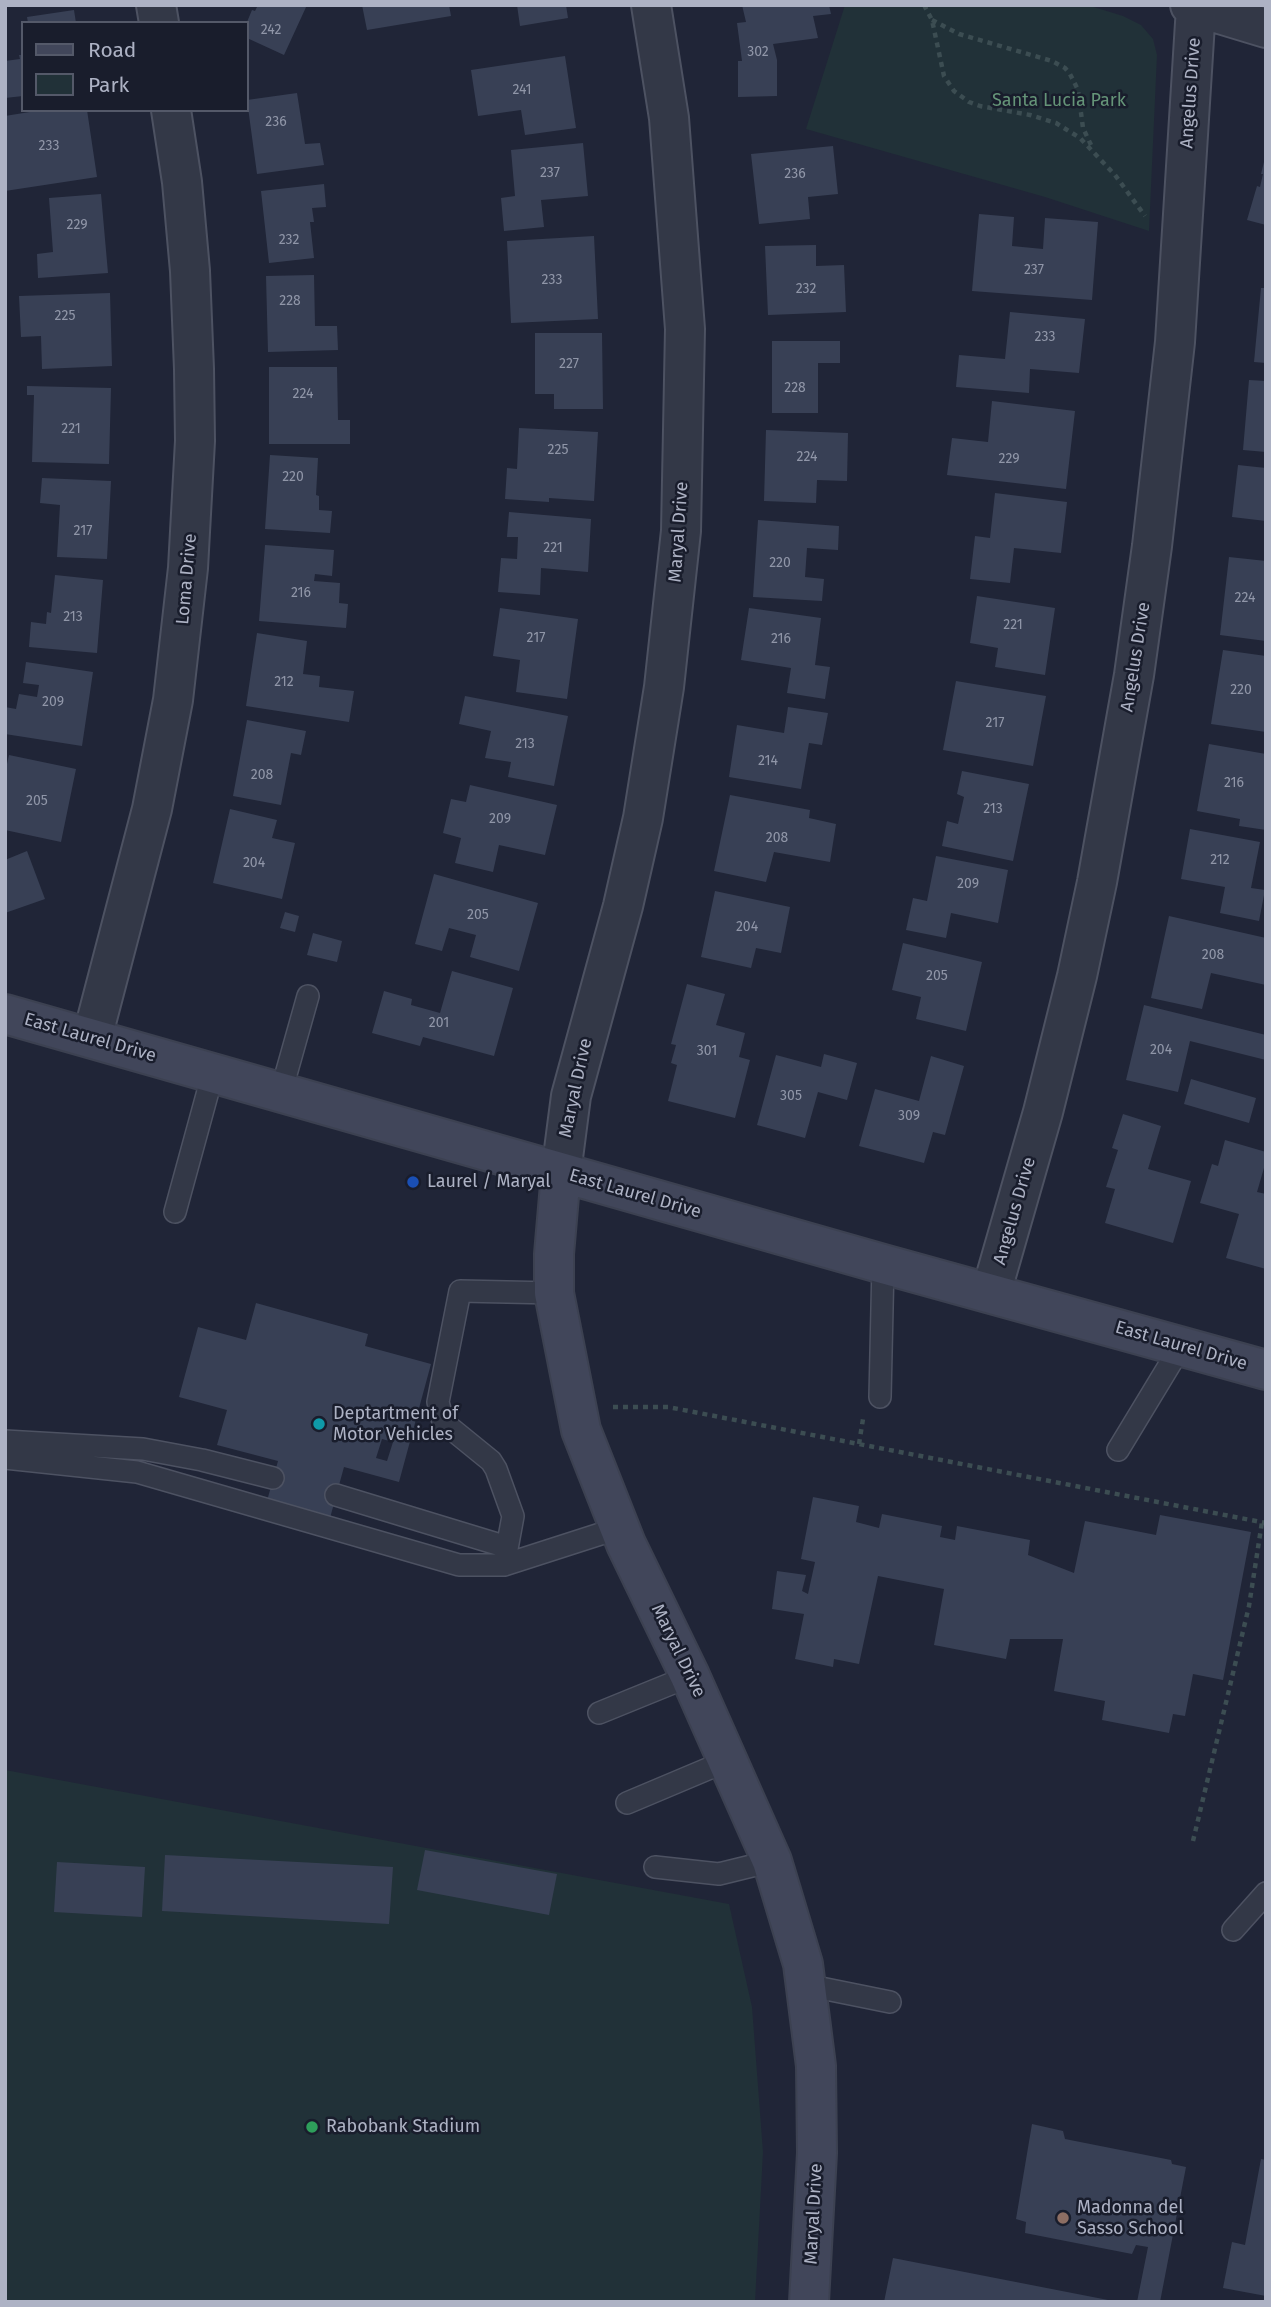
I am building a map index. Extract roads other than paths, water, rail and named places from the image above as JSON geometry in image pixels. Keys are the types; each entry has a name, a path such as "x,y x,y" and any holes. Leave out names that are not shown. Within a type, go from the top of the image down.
{"main road":[{"name":"East Laurel Drive","path":"5,1014 1266,1370"},
{"name":"Maryal Drive","path":"561,1173 554,1254 554,1293 581,1430 619,1528 729,1760 772,1861 786,1903 806,1985 816,2066 817,2153 809,2302"}],"street":[{"name":"Maryal Drive","path":"561,1173 571,1096 623,905 643,818 664,687 681,531 685,329 669,117 652,5"},
{"path":"1193,6 1266,28"},
{"name":"Angelus Drive","path":"990,1293 1043,1112 1077,976 1097,882 1134,675 1154,533 1175,342 1193,6"},
{"name":"Loma Drive","path":"92,1038 152,809 173,700 188,568 195,441 194,369 190,271 172,112"}],"lane":[{"path":"281,1092 309,996"},
{"path":"175,1212 213,1073"},
{"path":"880,1397 883,1264"},
{"path":"506,1556 513,1516 496,1469 491,1461 443,1422 438,1402 460,1291 554,1293"},
{"path":"1118,1450 1181,1346"},
{"path":"5,1441 143,1449 202,1460 273,1478"},
{"path":"5,1458 137,1472 459,1565 619,1528"},
{"path":"336,1496 506,1556"},
{"path":"599,1713 690,1676"},
{"path":"627,1803 729,1760"},
{"path":"655,1867 719,1874 772,1861"},
{"path":"1233,1930 1266,1893"},
{"path":"806,1985 890,2002"}],"place":[{"name":"Laurel / Maryal","path":"413,1182"},
{"name":"Deptartment of Motor Vehicles","path":"319,1424"},
{"name":"Rabobank Stadium","path":"312,2127"},
{"name":"Madonna del Sasso School","path":"1063,2218"}],"park label":[{"name":"Santa Lucia Park","path":"1059,101"}]}
